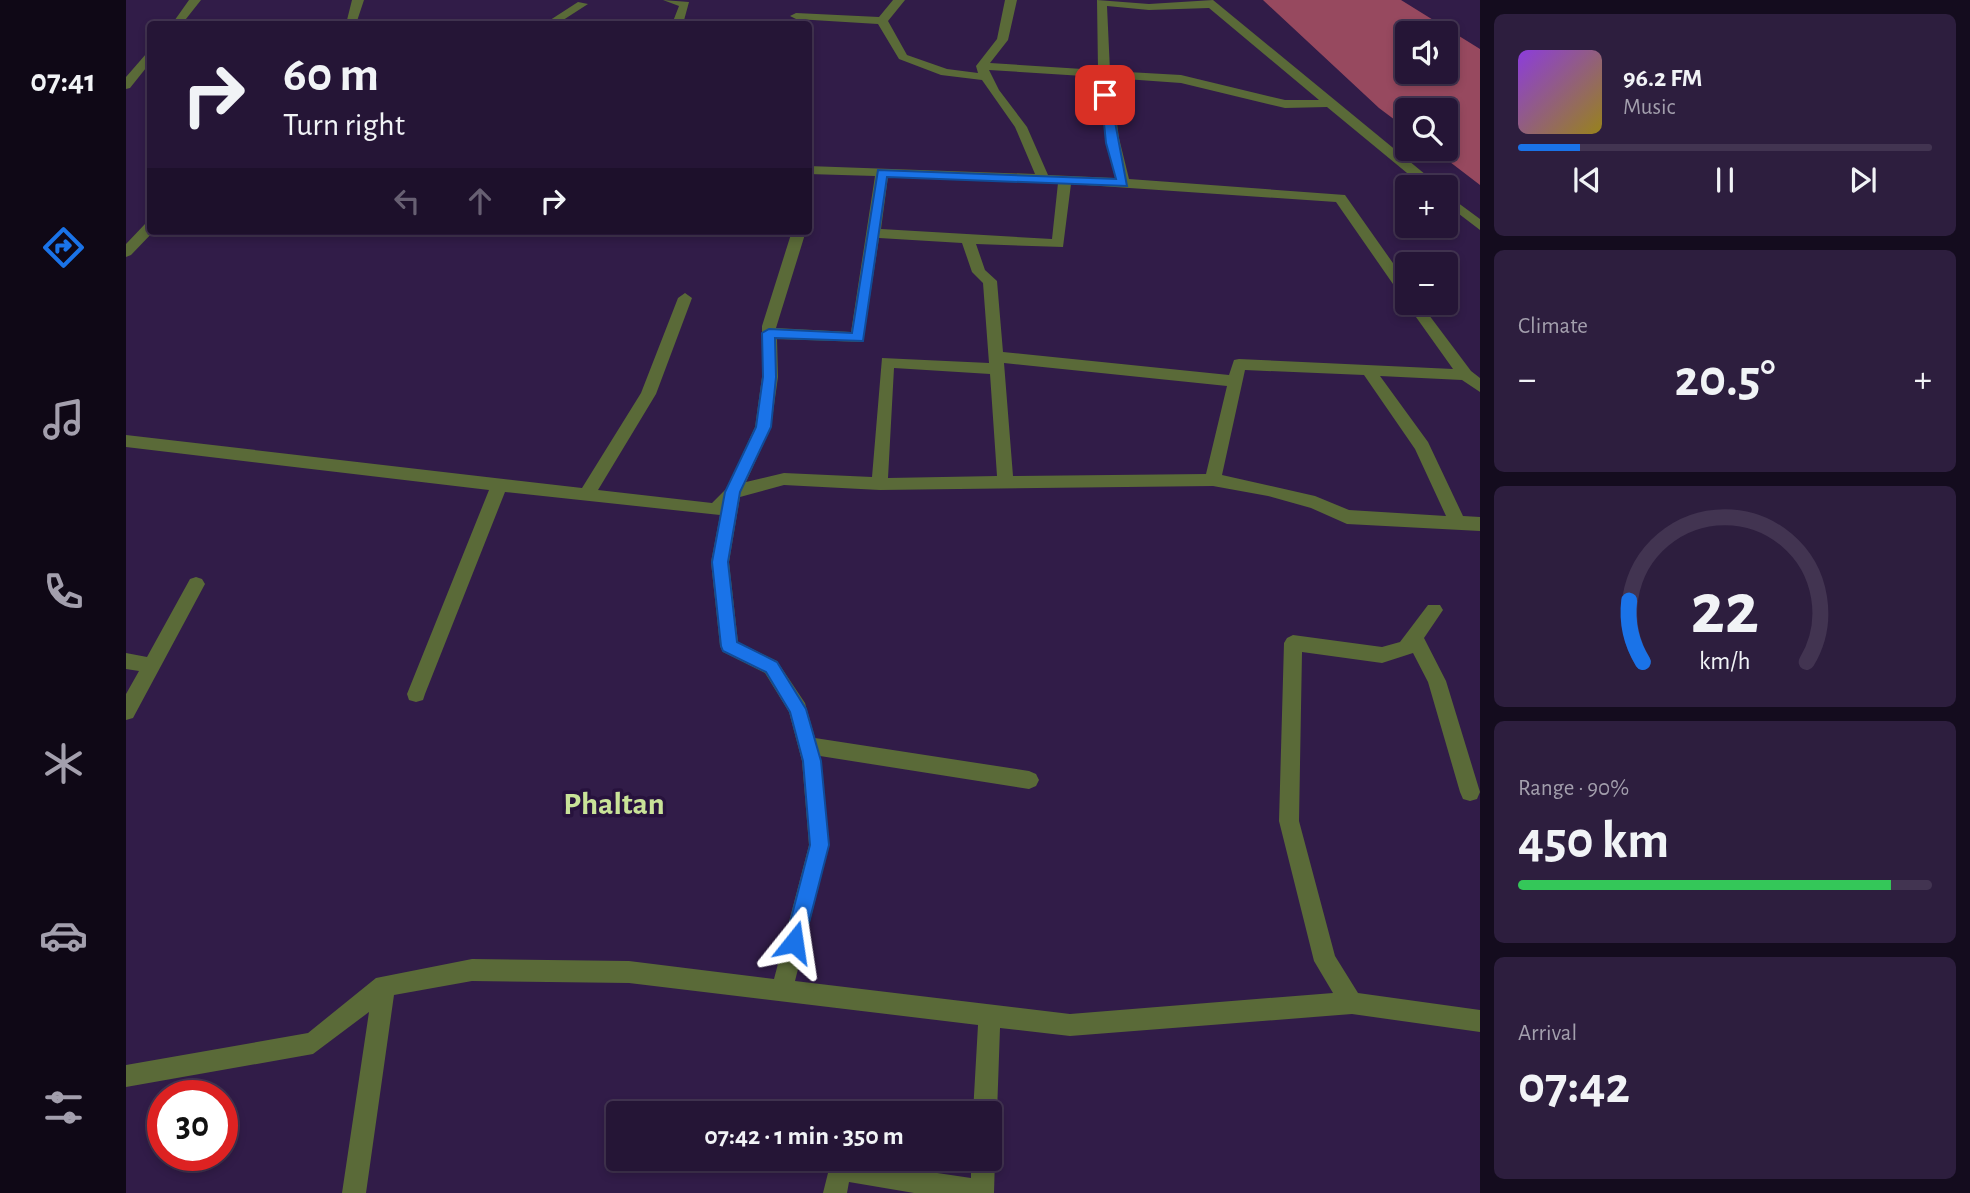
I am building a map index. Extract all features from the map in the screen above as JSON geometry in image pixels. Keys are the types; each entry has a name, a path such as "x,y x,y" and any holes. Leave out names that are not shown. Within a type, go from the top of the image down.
{"street":[{"path":"179,21 195,0"},
{"path":"352,21 358,0"},
{"path":"669,0 685,4 679,21"},
{"path":"792,0 796,20 882,21"},
{"path":"882,21 899,0"},
{"path":"1011,0 1002,40 992,50 983,72 988,86 1007,106 1023,131 1043,179"},
{"path":"1123,183 1112,143 1095,1 1149,7 1209,3 1417,175"},
{"path":"554,21 583,2"},
{"path":"577,21 583,2"},
{"path":"882,21 903,57 945,72 1102,74 1181,79 1285,104 1328,103"},
{"path":"126,85 147,60"},
{"path":"812,170 1123,183 1340,198 1395,277"},
{"path":"769,333 858,338 882,173"},
{"path":"873,233 1058,244 1065,180"},
{"path":"1458,208 1480,226"},
{"path":"126,252 147,230"},
{"path":"782,990 820,845 812,761 798,709 771,667 729,646 720,562 733,492 764,427 769,377 769,333 797,235"},
{"path":"968,240 979,272 990,281 1006,484"},
{"path":"586,496 648,394 685,298"},
{"path":"1422,315 1466,375 1480,386"},
{"path":"880,484 887,362 996,363 1236,381"},
{"path":"1213,480 1240,364 1466,375"},
{"path":"1367,369 1422,446 1457,523"},
{"path":"126,440 716,510 733,492 784,479 880,484 1213,480 1268,490 1315,503 1347,517 1480,524"},
{"path":"416,694 499,486"},
{"path":"126,712 196,584"},
{"path":"1352,1003 1325,961 1289,821 1293,643 1382,655 1406,648 1434,610"},
{"path":"1414,637 1437,681 1469,792"},
{"path":"126,661 150,665"},
{"path":"807,745 1029,780"},
{"path":"126,1076 313,1044 384,986 472,970 629,972 1070,1025 1352,1003 1480,1021"},
{"path":"354,1193 384,986"},
{"path":"985,1101 989,1015"},
{"path":"835,1193 839,1169 982,1193 983,1171"}],"shaded area":[{"path":"1263,0 1401,0 1435,21 1395,21 1395,84 1458,84 1458,35 1480,49 1480,185 1449,161 1458,161 1458,98 1395,98 1395,120"}],"district":[{"name":"Phaltan","path":"614,804"}],"route":[{"path":"794,942 820,845 812,761 798,709 771,667 729,646 720,562 733,492 764,427 769,377 769,333 858,338 882,173 1123,183 1112,143 1105,95"}]}
